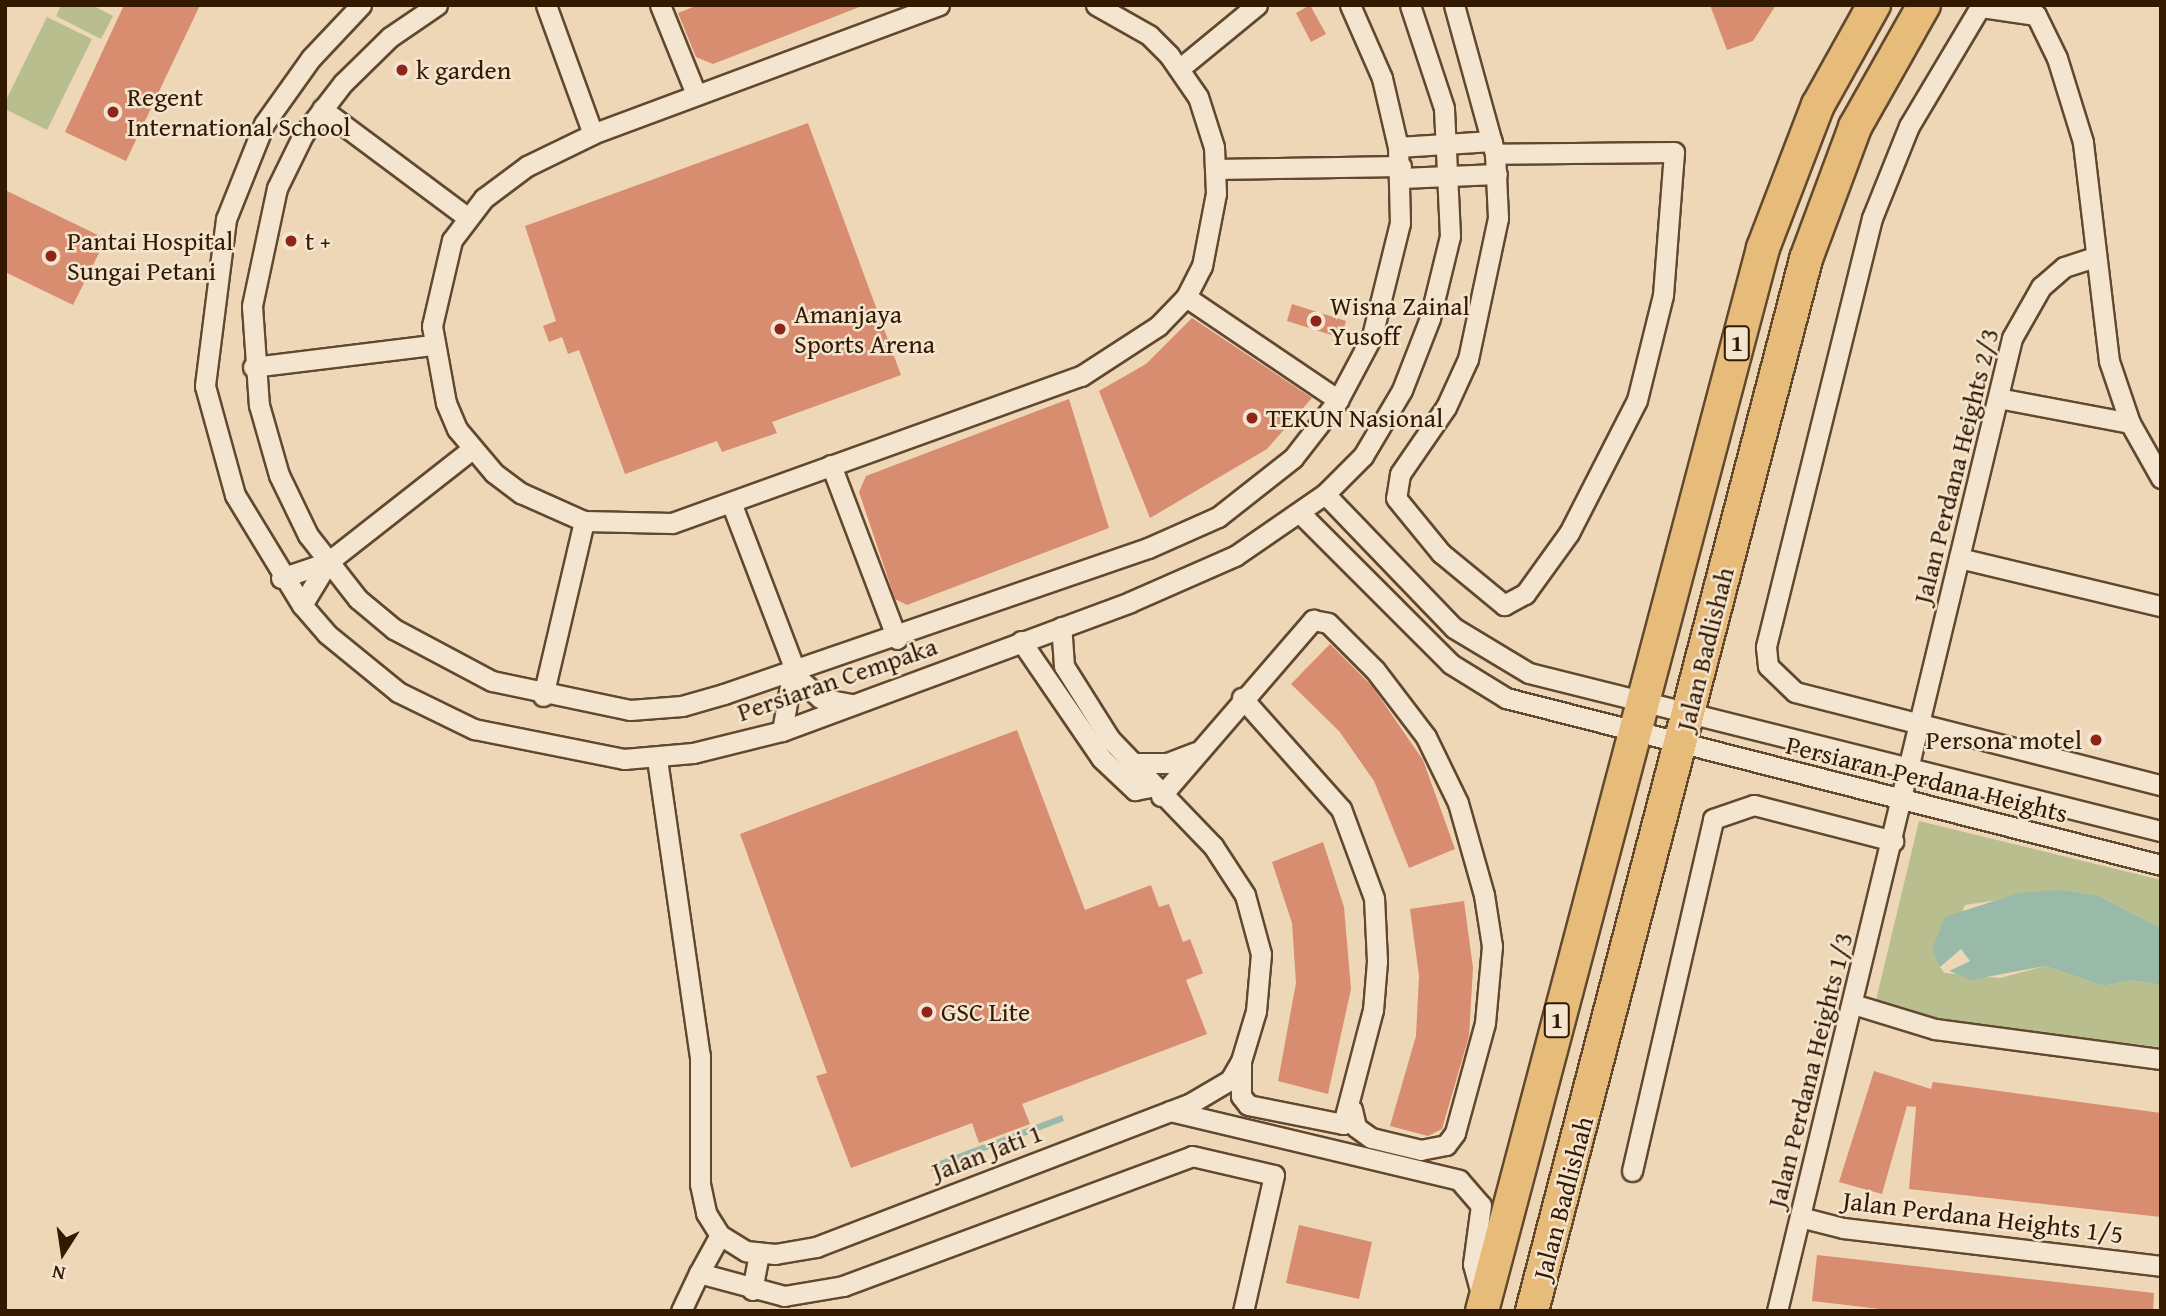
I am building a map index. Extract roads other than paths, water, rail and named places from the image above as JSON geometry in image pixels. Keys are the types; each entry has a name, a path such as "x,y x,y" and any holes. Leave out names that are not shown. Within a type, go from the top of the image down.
{"main road":[{"name":"Jalan Badlishah","path":"1483,1308 1763,248 1818,105 1874,5"},
{"name":"Jalan Badlishah","path":"1532,1311 1807,259 1855,127 1924,5"}],"street":[{"name":"Persiaran Cempaka","path":"361,5 287,89 246,158 220,242 209,314 205,386 223,461 281,578 302,605 380,679 474,729 591,757 657,759 782,731 1198,575 1301,513 1325,495 1363,456 1402,390 1440,287 1452,176 1449,144 1438,79 1410,5"},
{"path":"437,5 374,51 321,109 269,210 255,271 253,367 279,475 328,562 394,629 492,681 543,696 630,710 682,706 793,669 897,639 1217,517 1293,458 1338,400 1384,307 1398,243 1400,164 1382,78 1350,5"},
{"path":"546,5 593,134"},
{"path":"660,5 696,94"},
{"path":"939,5 593,134 505,179 467,217 442,266 433,345 446,403 472,449 520,493 584,521 638,527 732,505 831,466 1081,376 1119,357 1186,297 1211,231 1216,169 1208,124 1179,69 1149,35 1096,5"},
{"path":"1179,69 1257,5"},
{"path":"1400,164 1449,144 1494,147 1674,152 1663,295 1637,400 1569,533 1525,594 1504,605 1441,553 1401,506 1396,487 1468,359 1494,246 1497,174 1494,147 1454,5"},
{"path":"2161,478 2130,423 2109,361 2094,257 2081,130 2041,23 2029,12 1980,8 1909,126 1872,219 1766,647 1768,666 1784,686 1920,724 2161,785"},
{"path":"321,109 467,217"},
{"path":"1216,169 1400,164 1452,176 1497,174"},
{"name":"Jalan Perdana Heights 2/3","path":"1911,767 2012,338 2030,300 2064,267 2094,257"},
{"path":"1186,297 1338,400"},
{"path":"253,367 433,345"},
{"path":"1998,398 2130,423"},
{"path":"281,578 328,562 472,449"},
{"path":"831,466 897,639"},
{"name":"Persiaran Perdana Heights","path":"1325,495 1410,587 1494,656 1529,673 1689,709 2161,831"},
{"path":"732,505 793,669 820,698 856,703"},
{"name":"Persiaran Perdana Heights","path":"1301,513 1474,682 1524,705 2161,865"},
{"path":"543,696 584,521"},
{"path":"1959,558 2161,606"},
{"path":"302,605 328,562"},
{"path":"1021,641 1101,758 1135,790 1156,791 1199,750 1309,622 1323,620 1407,709 1458,803 1490,923 1490,994 1455,1133 1446,1145 1421,1159 1168,1111"},
{"name":"Jalan Jati 1","path":"759,1253 816,1247 1215,1093 1241,1061 1261,978 1256,926 1226,863 1131,763 1073,684 1061,627"},
{"path":"782,731 793,669"},
{"path":"1241,1061 1241,1096 1260,1111 1334,1127 1352,1109 1377,984 1374,898 1340,809 1242,698"},
{"path":"1131,763 1167,763 1199,750"},
{"path":"657,759 700,1056 699,1184 706,1213 720,1235 759,1253 752,1290"},
{"name":"Jalan Perdana Heights 1/3","path":"1777,1311 1911,767"},
{"path":"1632,1171 1713,819 1754,805 1893,841 1887,807 1864,789"},
{"path":"1853,1004 1935,1029 2161,1059"},
{"path":"1352,1109 1365,1136 1421,1159 1459,1180 1481,1205 1474,1264 1483,1308"},
{"path":"699,1273 752,1290 785,1296 843,1286 1192,1156 1274,1175 1243,1311"},
{"name":"Jalan Perdana Heights 1/5","path":"1800,1217 1843,1228 2161,1266"},
{"path":"681,1311 720,1235"}],"place":[{"name":"k garden","path":"402,70"},
{"name":"Regent International School","path":"113,112"},
{"name":"t +","path":"291,241"},
{"name":"Pantai Hospital Sungai Petani","path":"51,256"},
{"name":"Wisna Zainal Yusoff","path":"1316,321"},
{"name":"Amanjaya Sports Arena","path":"780,329"},
{"name":"TEKUN Nasional","path":"1252,418"},
{"name":"Persona motel","path":"2096,740"},
{"name":"GSC Lite","path":"927,1012"}]}
